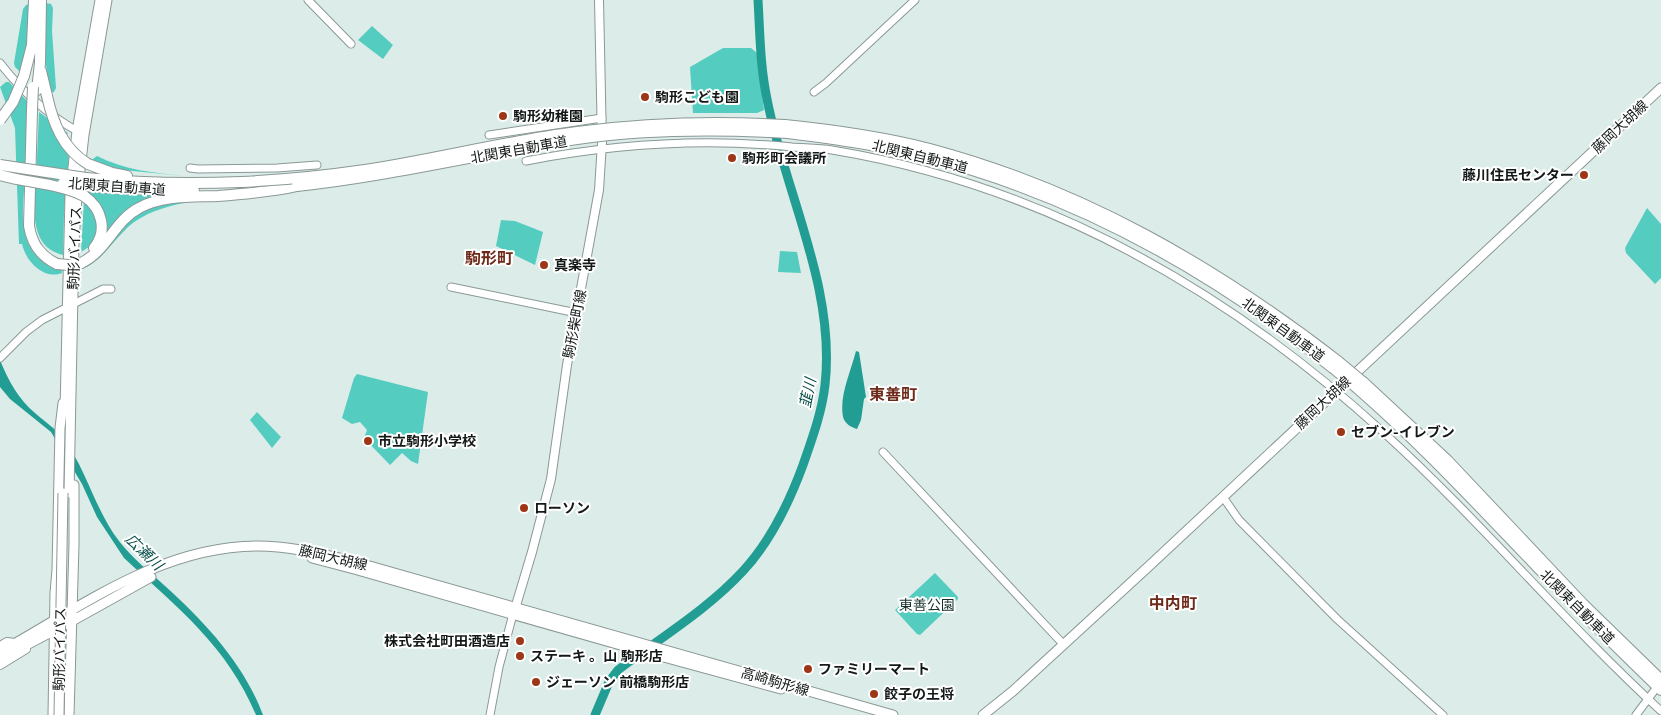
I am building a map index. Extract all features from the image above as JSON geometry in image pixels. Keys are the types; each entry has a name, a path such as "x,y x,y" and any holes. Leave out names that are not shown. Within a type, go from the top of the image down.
{"highway":[{"path":"34,0 32,46 35,89 32,195 33,228 40,246 58,261 81,260 98,250 120,222 138,208 162,200 187,188"},
{"path":"35,89 40,63 41,0"},
{"path":"0,120 13,102 24,76 32,46"},
{"path":"40,63 54,122 64,142 78,157 88,164 112,173 187,188"},
{"name":"北関東自動車道","path":"187,188 303,178 366,170 535,138 614,127 695,122 745,123 787,129 861,135 929,149 998,170 1056,192 1136,228 1203,266 1288,322 1448,462 1577,597 1661,680"},
{"name":"北関東自動車道","path":"0,165 85,186 274,192 297,186 368,177 536,146 616,135 694,130 787,129"},
{"path":"0,174 20,180 65,188 85,186 99,212 102,229 96,245 81,260"},
{"name":"北関東自動車道","path":"1360,385 1443,468 1658,691"}],"main road":[{"name":"駒形バイパス","path":"67,436 72,384 70,195 100,0"},
{"name":"駒形バイパス","path":"80,133 107,0"},
{"name":"駒形柴町線","path":"514,611 551,479 567,365 599,190 602,118 598,0"},
{"name":"藤岡大胡線","path":"983,715 1064,645 1661,88"},
{"name":"駒形バイパス","path":"67,436 65,393 71,305"},
{"path":"53,715 54,619 67,436"},
{"path":"67,436 74,484 69,715"},
{"name":"駒形バイパス","path":"64,464 66,493 64,715"},
{"name":"駒形バイパス","path":"59,715 66,493"},
{"name":"藤岡大胡線","path":"142,577 199,559 223,555 262,552 293,554 354,568 514,611"},
{"path":"0,652 84,602 119,584 142,577"},
{"path":"0,659 72,621 142,577"},
{"path":"73,592 78,600 84,602"},
{"name":"高崎駒形線","path":"514,611 872,715"},
{"path":"0,665 15,657 35,641"},
{"path":"0,646 7,642 15,643"},
{"name":"高崎駒形線","path":"648,649 893,715"}],"street":[{"path":"308,0 351,44"},
{"path":"814,92 915,0"},
{"path":"0,63 27,93 66,125 80,133"},
{"path":"488,135 602,118"},
{"path":"526,161 601,150 690,142 772,145 831,150 940,174 1031,205 1091,231 1158,267 1220,304 1273,340 1336,390 1439,484 1661,711"},
{"path":"190,168 277,168 317,165"},
{"path":"451,287 577,313"},
{"path":"0,358 42,320 106,288 111,289"},
{"path":"884,452 1064,645"},
{"path":"1223,497 1239,520 1337,619 1443,715"},
{"path":"490,715 499,667 514,611"},
{"path":"1636,715 1648,699 1658,691"}],"green space":[{"path":"46,3 51,4 53,8 52,31 56,88 54,92 49,93 45,55"},
{"path":"29,4 27,43 21,73 14,63 23,9"},
{"path":"372,26 393,45 383,59 358,40"},
{"path":"723,48 751,48 757,53 764,110 757,113 693,113 690,67"},
{"path":"9,82 28,102 23,211 26,237 32,250 39,258 47,264 62,270 62,273 55,275 42,272 37,268 27,257 22,244 19,244 15,128 0,87"},
{"path":"39,112 68,133 65,137 70,142 64,212 63,255 51,250 45,244 38,233 35,220"},
{"path":"97,156 129,168 184,176 123,170 90,161"},
{"path":"84,190 123,194 170,195 148,201 102,241 103,235"},
{"path":"84,200 89,204 99,225 92,245 81,252"},
{"path":"184,201 184,203 154,211 134,222 101,256 82,269 127,220 151,207"},
{"path":"1647,208 1661,224 1661,278 1655,284 1626,253 1625,248"},
{"path":"501,220 515,221 543,232 535,265 496,246"},
{"path":"780,251 797,252 801,273 778,272"},
{"path":"357,374 428,392 418,464 402,453 390,465 364,438 367,430 360,422 352,424 342,418 354,378"},
{"path":"257,412 281,437 272,448 250,420"},
{"name":"東善公園","path":"935,573 958,599 920,635 895,610"}],"shaded area":[{"path":"856,351 859,352 866,397 857,429 845,422 842,409 844,392"},
{"path":"0,360 19,396 35,413 60,434 71,450 104,516 119,541 135,559 209,629 245,678 263,715 256,715 231,668 216,648 182,611 124,558 97,517 82,484 51,432 10,399 0,387"}],"waterway":[{"name":"韮川","path":"595,715 609,682 618,670 714,598 743,571 762,547 771,534 792,493 810,445 822,405 825,385 826,348 823,312 807,240 785,170 767,99 762,62 758,0"}],"place":[{"name":"駒形こども園","path":"645,97"},
{"name":"駒形幼稚園","path":"503,116"},
{"name":"駒形町会議所","path":"732,158"},
{"name":"藤川住民センター","path":"1584,175"},
{"name":"真楽寺","path":"544,265"},
{"name":"セブン-イレブン","path":"1341,432"},
{"name":"市立駒形小学校","path":"368,441"},
{"name":"ローソン","path":"524,508"},
{"name":"株式会社町田酒造店","path":"520,641"},
{"name":"ステーキ 。山 駒形店","path":"520,656"},
{"name":"ファミリーマート","path":"808,669"},
{"name":"ジェーソン 前橋駒形店","path":"536,682"},
{"name":"餃子の王将","path":"874,694"}],"district":[{"name":"駒形町","path":"489,258"},
{"name":"東善町","path":"893,394"},
{"name":"中内町","path":"1173,603"}],"water label":[{"name":"広瀬川","path":"144,552"}]}
